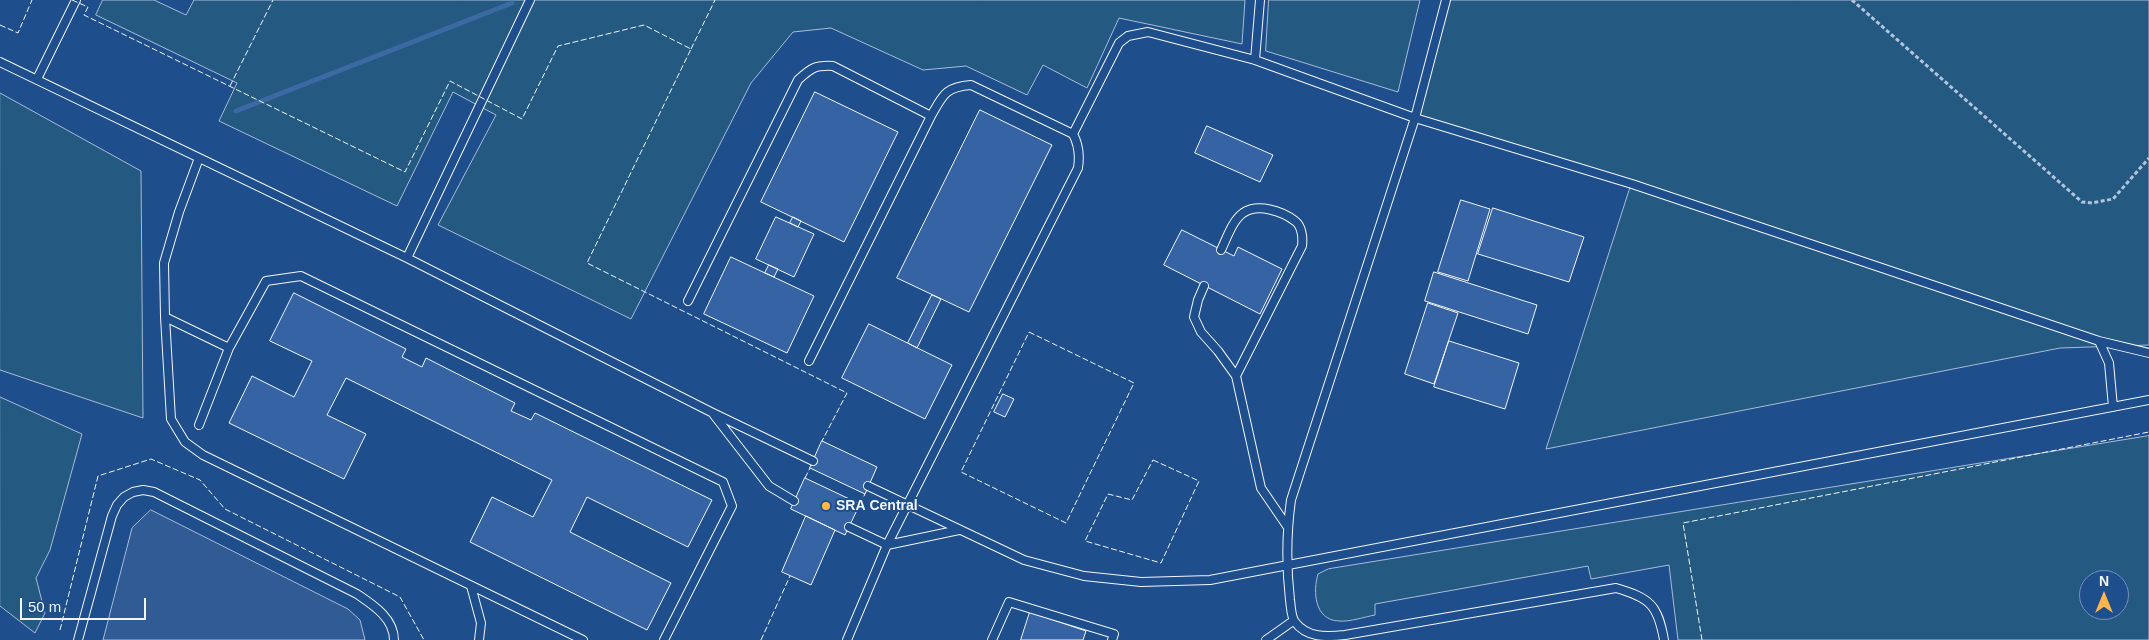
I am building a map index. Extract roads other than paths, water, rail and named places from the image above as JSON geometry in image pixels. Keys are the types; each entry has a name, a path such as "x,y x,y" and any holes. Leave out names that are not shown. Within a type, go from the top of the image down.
{"lane":[{"path":"37,80 76,0"},
{"path":"407,258 530,0"},
{"path":"1255,60 1260,0"},
{"path":"1446,0 1415,118 1291,500 1287,526 1286,564 1293,621 1302,630 1315,636 1345,635 1616,588 1651,604 1659,615 1664,640"},
{"path":"1073,134 1119,43 1128,36 1148,32 1255,60 1415,118 1632,184 2099,342 2149,353"},
{"path":"0,62 407,258 713,413 814,461"},
{"path":"688,301 798,80 808,70 819,65 833,66 931,116"},
{"path":"809,361 944,93 956,86 971,85 1073,134 1078,142 1080,159 1078,168 887,545 847,640"},
{"path":"199,158 179,212 164,263 171,420 185,442 203,455 583,640"},
{"path":"1221,250 1235,220 1252,208 1265,207 1296,221 1303,238 1302,246 1236,376"},
{"path":"199,425 229,348 266,281 300,276 723,482 732,506 664,640"},
{"path":"1204,286 1194,317 1201,332 1236,376 1261,488 1287,526"},
{"path":"165,317 229,348"},
{"path":"2099,342 2109,363 2113,406"},
{"path":"868,486 1024,560 1084,576 1141,582 1210,580 2149,400"},
{"path":"713,413 769,486 794,502"},
{"path":"78,640 112,516 124,497 133,492 143,490 154,492 357,594 374,605 390,624 394,640"},
{"path":"849,527 887,545 959,530"},
{"path":"471,586 481,623 479,640"},
{"path":"992,640 1009,602 1114,634 1112,640"},
{"path":"1266,640 1293,621"}],"waterway":[{"path":"236,111 512,3"}],"place":[{"name":"SRA Central","path":"826,506"}]}
